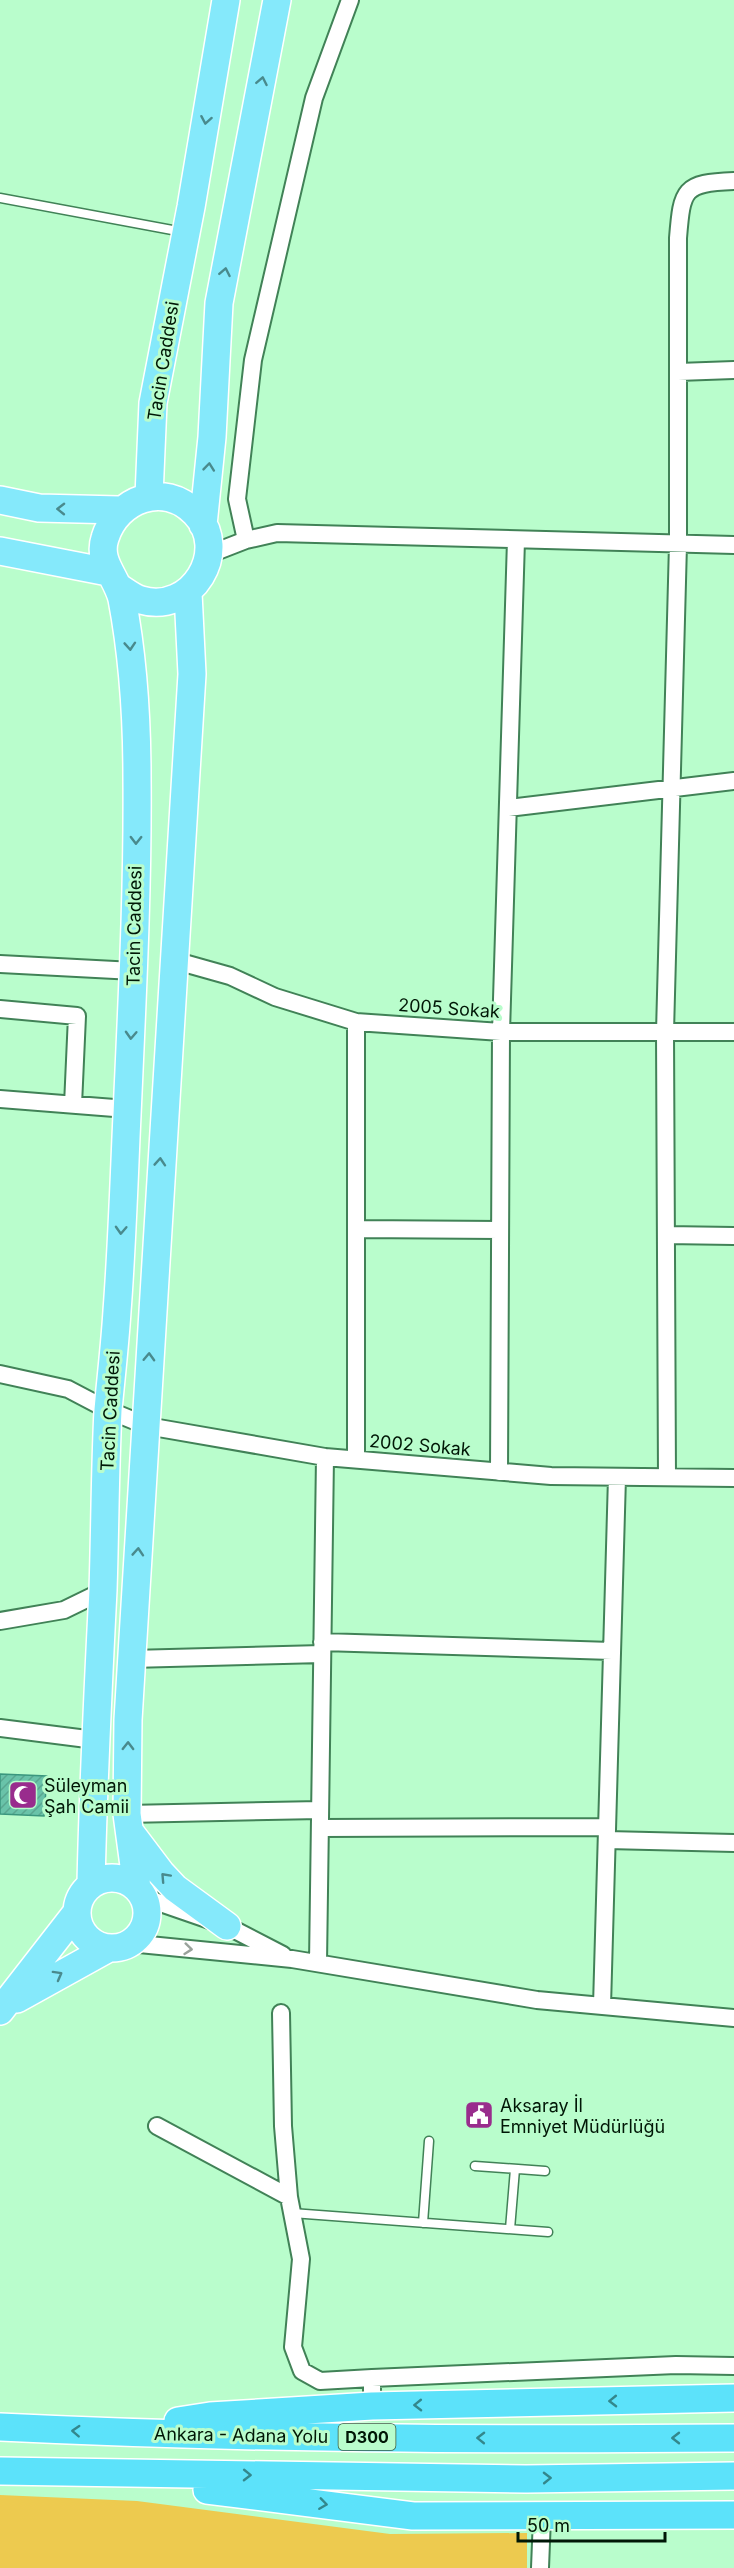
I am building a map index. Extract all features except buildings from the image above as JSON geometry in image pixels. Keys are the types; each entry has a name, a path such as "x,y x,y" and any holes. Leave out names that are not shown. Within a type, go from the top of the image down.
{"highway":[{"path":"108,2433 210,2416 372,2406 734,2398"},
{"name":"Ankara - Adana Yolu","path":"0,2427 108,2433 535,2439 734,2438"},
{"name":"D300","path":"0,2471 525,2479 734,2476"},
{"path":"99,2474 413,2516 734,2515"}],"main road":[{"name":"Tacin Caddesi","path":"148,496 153,403 186,232 226,0"},
{"path":"203,525 212,437 219,303 277,0"},
{"path":"0,500 39,508 119,510 148,496 167,496 184,503 198,516 207,532 210,554 204,574 188,592 165,602 157,602 140,600 114,580 0,551"},
{"name":"Tacin Caddesi","path":"91,1885 108,1410 117,1311 134,971 137,775 129,638 114,580 103,556 104,539 119,510"},
{"name":"Tacin Caddesi","path":"140,1893 128,1822 131,1659 192,674 188,592"},
{"path":"128,1822 160,1873 175,1888 227,1926"},
{"path":"110,1878 120,1879 140,1893 147,1918 138,1936 3,2004 77,1912 84,1893 91,1885 110,1878"},
{"path":"77,1912 83,1932 99,1945 119,1945"}],"street":[{"path":"246,540 237,499 253,360 314,98 350,0"},
{"path":"667,1477 665,1032 678,544 678,238 681,201 694,186 708,182 734,181"},
{"path":"678,372 734,370"},
{"path":"210,554 246,540 277,533 734,545"},
{"path":"499,1472 501,1032 516,540"},
{"path":"508,808 734,781"},
{"name":"2005 Sokak","path":"173,960 230,976 275,997 356,1022 501,1032 734,1032"},
{"path":"0,964 134,971"},
{"path":"0,1009 77,1016 72,1105"},
{"path":"356,1022 356,1459"},
{"path":"0,1099 127,1109"},
{"path":"356,1229 500,1230"},
{"path":"666,1235 734,1236"},
{"name":"2002 Sokak","path":"0,1374 68,1389 108,1410 147,1426 326,1456 551,1476 734,1478"},
{"path":"318,1963 326,1456"},
{"path":"602,2006 617,1477"},
{"path":"0,1621 64,1610 102,1591"},
{"path":"131,1659 322,1648 612,1651"},
{"path":"0,1728 95,1740"},
{"path":"128,1822 320,1810"},
{"path":"320,1828 607,1833 734,1843"},
{"path":"140,1893 227,1926 292,1959"},
{"path":"119,1945 292,1959 537,2000 734,2018"},
{"path":"281,2013 283,2126 291,2205 301,2259 293,2347 302,2371 320,2381 676,2365 734,2366"},
{"path":"157,2127 291,2205"},
{"path":"372,2378 372,2406"},
{"path":"540,2568 542,2517"}],"lane":[{"path":"0,198 186,232"},
{"path":"423,2223 429,2141"},
{"path":"475,2166 545,2171"},
{"path":"510,2229 515,2169"},
{"path":"291,2205 423,2223 548,2232"}],"shaded area":[{"path":"0,2495 137,2501 390,2534 527,2533 527,2568 0,2568"}],"place":[{"name":"Süleyman Şah Camii","path":"23,1795"},
{"name":"Aksaray İl Emniyet Müdürlüğü","path":"479,2115"}]}
